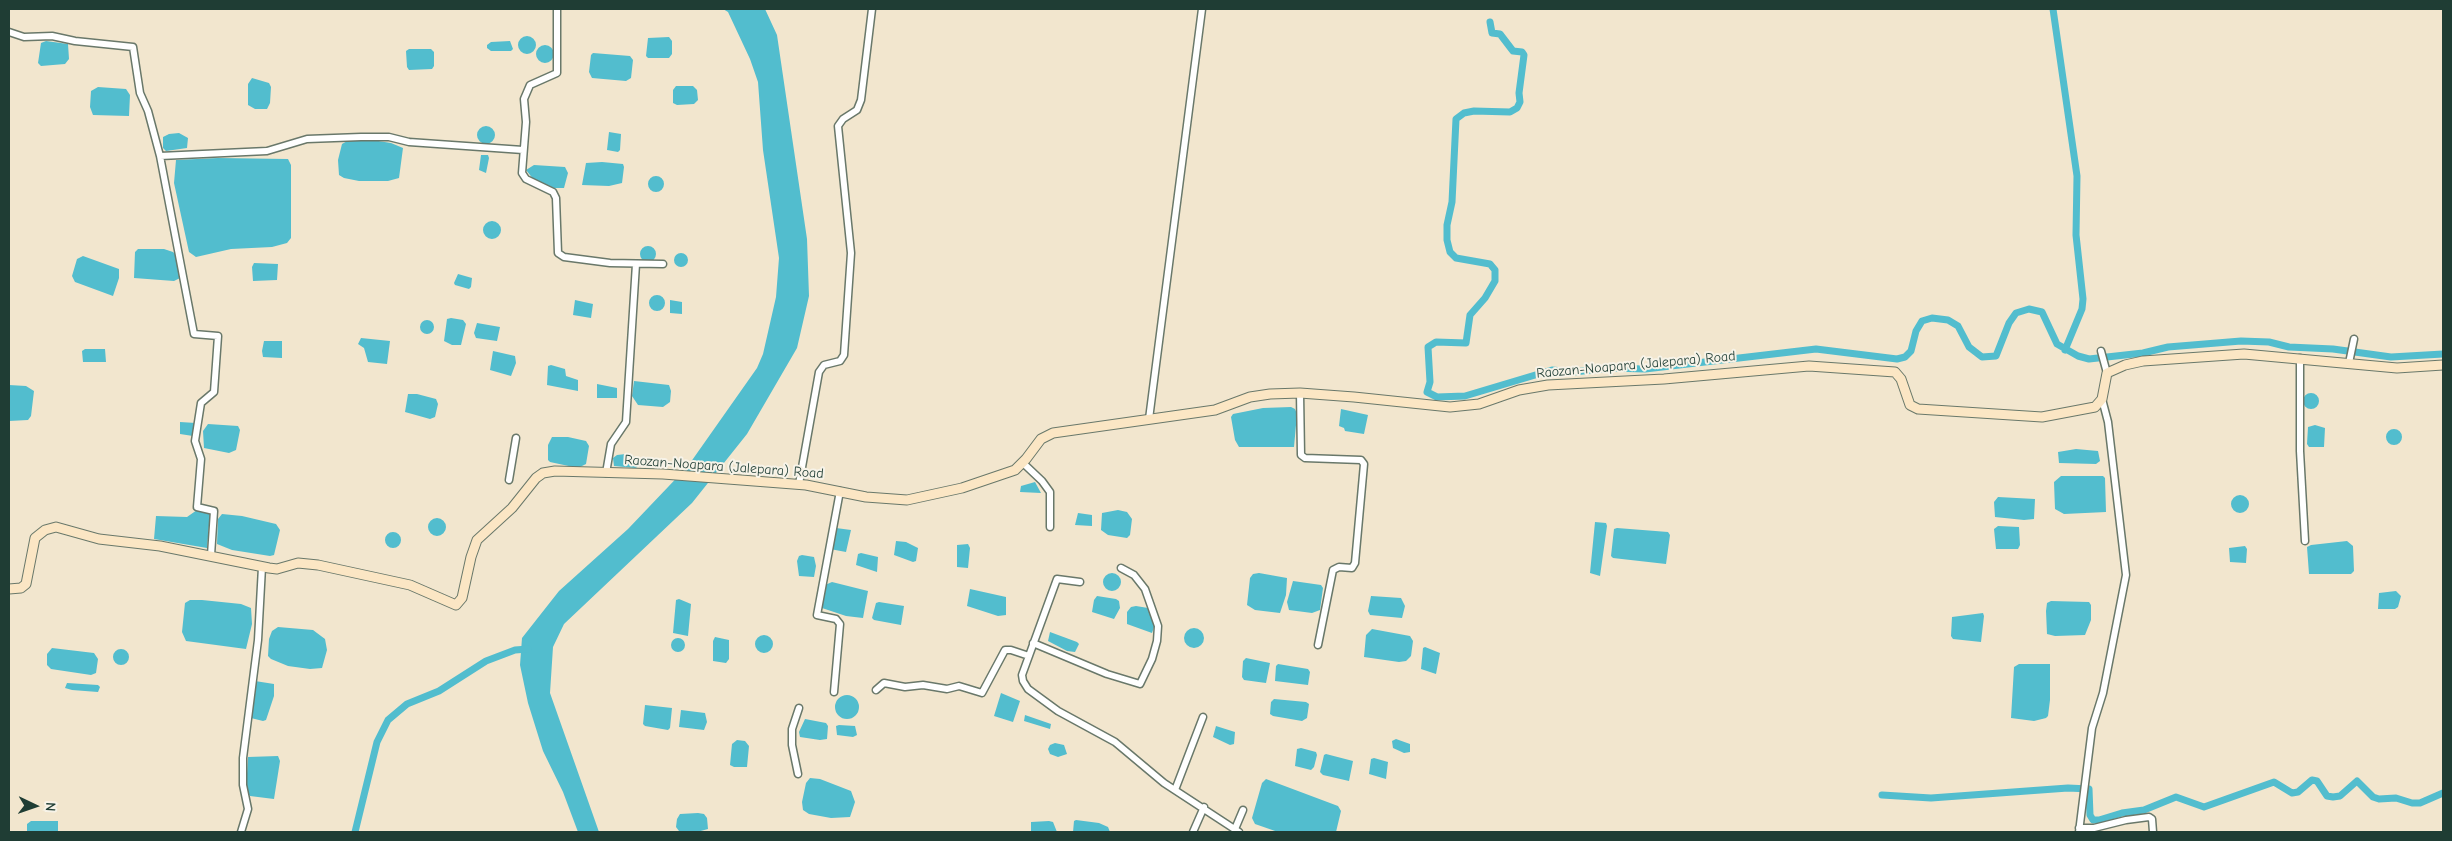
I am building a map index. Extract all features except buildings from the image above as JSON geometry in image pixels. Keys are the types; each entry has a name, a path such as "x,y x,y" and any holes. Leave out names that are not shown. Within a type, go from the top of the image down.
{"main road":[{"path":"2102,399 2105,370 2138,362 2244,354 2350,361 2397,368 2443,365"},
{"name":"Raozan-Noapara (Jalepara) Road","path":"9,590 21,588 26,584 35,538 45,530 52,528 65,529 99,539 211,555 262,567 277,569 298,563 318,565 410,585 456,605 462,598 470,557 477,540 512,508 536,478 544,473 555,471 663,474 799,484 866,497 908,500 986,480 1015,470 1023,463 1037,442 1053,433 1216,410 1259,395 1300,393 1459,406 1479,404 1519,390 1548,385 1809,366 1895,372 1900,379 1910,405 1918,409 2042,416 2095,407 2102,399"}],"street":[{"path":"557,9 557,73 530,85 524,99 526,122 522,173 526,179 553,192 556,198 558,253 564,257 636,264 663,264"},
{"path":"799,484 819,372 824,365 840,362 844,355 851,253 838,126 843,119 857,110 861,100 872,9"},
{"path":"1149,419 1202,9"},
{"path":"9,32 24,37 52,36 75,41 133,47 140,93 148,111 160,156 194,334 218,336 214,392 201,403 195,441 201,459 197,506 214,511 211,555"},
{"path":"160,156 267,151 307,139 361,137 389,137 409,142 523,150"},
{"path":"606,473 611,444 626,422 636,264"},
{"path":"2350,361 2354,339"},
{"path":"2101,351 2105,370"},
{"path":"2300,358 2300,452 2304,541"},
{"path":"1300,393 1301,455 1305,458 1361,460 1364,464 1355,563 1352,568 1339,567 1333,570 1318,645"},
{"path":"2102,399 2108,422 2126,576 2103,693 2092,728 2079,830 2149,817 2152,819 2153,832"},
{"path":"509,480 516,438"},
{"path":"1023,463 1042,481 1050,492 1050,527"},
{"path":"834,692 840,624 836,619 817,616 840,491"},
{"path":"241,832 248,809 243,786 243,758 258,640 262,567"},
{"path":"1033,643 1108,674 1140,684 1152,660 1157,641 1158,626 1145,589 1134,574 1121,568"},
{"path":"1080,582 1057,578 1022,675 1023,681 1035,696 1115,742 1152,775 1237,830 1243,810"},
{"path":"876,690 884,683 905,687 923,685 948,689 959,686 982,693 1005,650 1029,656"},
{"path":"798,774 792,745 792,729 799,708"},
{"path":"1175,790 1203,717"},
{"path":"1194,832 1204,808"}],"water":[{"path":"723,9 765,9 777,35 807,239 809,296 797,348 747,434 692,503 564,624 553,647 550,693 599,832 578,832 563,792 543,751 528,703 520,665 522,638 559,591 628,529 688,466 757,368 763,354 776,297 779,258 763,150 758,82 750,59 728,12"},
{"path":"527,36 533,39 536,45 533,51 527,54 521,51 518,45 521,39"},
{"path":"669,37 672,41 672,54 669,58 648,58 646,56 648,38"},
{"path":"46,41 68,44 69,59 65,64 41,66 38,63 41,43"},
{"path":"510,41 513,49 511,51 491,51 487,48 487,45 491,42"},
{"path":"545,45 551,48 554,54 551,60 545,63 539,60 536,54 539,48"},
{"path":"409,49 431,49 434,52 434,66 432,69 409,70 407,67 406,51"},
{"path":"593,53 630,56 633,60 631,78 626,81 592,78 589,72 591,55"},
{"path":"252,78 269,83 271,87 270,103 267,109 255,109 248,105 248,84"},
{"path":"676,86 693,86 697,90 698,100 694,104 677,105 673,103 673,90"},
{"path":"98,87 126,89 130,95 129,116 93,115 90,107 91,91"},
{"path":"486,126 492,129 495,135 492,141 486,144 480,141 477,135 480,129"},
{"path":"609,132 621,134 620,150 618,152 607,150"},
{"path":"179,133 188,138 187,148 166,151 163,148 163,137"},
{"path":"349,140 372,140 391,143 403,148 399,178 388,181 359,181 339,175 338,160 342,144"},
{"path":"481,155 488,155 489,158 486,173 479,170"},
{"path":"218,158 288,159 291,165 291,238 287,243 272,247 231,249 196,257 189,252 174,183 176,160"},
{"path":"586,163 623,164 622,183 609,186 582,185"},
{"path":"534,165 565,167 568,173 564,188 554,188 534,180 526,170"},
{"path":"656,176 662,178 664,184 662,190 656,192 650,190 648,184 650,178"},
{"path":"492,221 498,224 501,230 498,236 492,239 486,236 483,230 486,224"},
{"path":"648,246 654,248 656,254 654,260 648,262 642,260 640,254 642,248"},
{"path":"138,249 164,249 173,252 176,255 180,278 174,281 134,278 135,252"},
{"path":"678,253 684,253 688,260 684,267 678,267 674,263 674,257"},
{"path":"83,256 119,269 119,278 113,296 75,282 72,276 77,259"},
{"path":"254,263 278,264 277,280 253,281 252,267"},
{"path":"458,274 472,278 469,289 455,285"},
{"path":"657,295 665,303 657,311 649,303"},
{"path":"575,300 593,304 591,318 573,315"},
{"path":"670,300 682,302 682,314 670,313"},
{"path":"447,319 463,320 466,324 461,345 452,345 444,341"},
{"path":"424,320 430,320 434,327 430,334 424,334 420,330 420,324"},
{"path":"477,323 500,327 497,341 476,338 474,333"},
{"path":"361,338 390,341 387,364 368,362 364,348 358,344"},
{"path":"264,341 282,341 282,358 263,357"},
{"path":"85,349 105,349 106,362 83,362 82,351"},
{"path":"493,351 515,356 516,363 511,376 490,370"},
{"path":"551,365 565,369 566,376 578,380 578,391 547,385 548,366"},
{"path":"634,381 669,385 671,391 670,402 663,407 638,405 632,396"},
{"path":"597,384 617,388 617,398 597,398"},
{"path":"9,385 26,386 34,391 31,416 28,420 9,421"},
{"path":"2311,393 2317,395 2319,401 2317,407 2311,409 2305,407 2303,401 2305,395"},
{"path":"408,394 417,394 436,399 438,404 435,417 430,419 405,412"},
{"path":"1291,407 1295,409 1297,414 1294,447 1239,447 1235,440 1231,417 1233,414 1263,408"},
{"path":"1341,409 1368,415 1364,434 1345,431 1344,428 1339,426"},
{"path":"180,422 196,423 193,436 180,434"},
{"path":"208,424 238,426 240,430 236,450 229,453 204,448 203,431"},
{"path":"2315,425 2325,428 2324,447 2309,447 2307,444 2308,427"},
{"path":"2391,429 2397,429 2402,434 2400,443 2391,445 2386,440 2386,434"},
{"path":"552,437 568,437 586,441 589,446 586,464 578,468 550,462 548,460 548,445"},
{"path":"2076,449 2098,451 2100,461 2096,464 2059,463 2058,452"},
{"path":"626,454 638,458 640,466 635,468 614,466 613,458 617,455"},
{"path":"2061,476 2103,476 2105,478 2106,512 2064,514 2055,509 2054,482"},
{"path":"1035,482 1041,493 1020,492 1021,486"},
{"path":"2240,495 2248,500 2249,504 2244,512 2240,513 2232,508 2231,504 2236,496"},
{"path":"1998,497 2035,499 2034,519 2024,520 1995,517 1994,502"},
{"path":"197,510 210,514 207,548 154,539 156,516 187,517"},
{"path":"1118,510 1127,512 1132,519 1130,535 1127,538 1108,535 1101,530 1102,513"},
{"path":"1078,513 1092,515 1092,526 1075,525"},
{"path":"222,514 242,516 276,524 280,530 274,555 232,550 217,544 218,519"},
{"path":"433,518 441,518 446,523 444,534 433,536 428,531 428,523"},
{"path":"1595,522 1606,523 1607,526 1600,576 1590,573"},
{"path":"1998,526 2019,527 2020,545 2018,549 1996,549 1994,529"},
{"path":"836,528 851,530 846,552 830,549"},
{"path":"1614,529 1668,532 1670,535 1666,564 1613,558 1611,556"},
{"path":"393,532 399,534 401,540 399,546 393,548 387,546 385,540 387,534"},
{"path":"896,541 906,542 918,548 916,561 913,562 894,555"},
{"path":"2347,541 2353,546 2354,571 2351,574 2309,574 2307,547"},
{"path":"968,544 970,548 968,568 957,567 957,545"},
{"path":"2245,546 2247,549 2246,563 2230,562 2229,548"},
{"path":"858,554 878,557 877,572 856,565"},
{"path":"799,556 814,557 816,566 814,577 799,576 797,561"},
{"path":"1112,573 1118,576 1121,582 1118,588 1112,591 1106,588 1103,582 1106,576"},
{"path":"1259,573 1287,578 1286,595 1280,613 1255,610 1247,605 1250,578 1253,574"},
{"path":"1293,581 1321,585 1323,588 1320,610 1312,613 1289,610 1287,602"},
{"path":"832,582 868,591 863,618 846,616 822,608 825,585"},
{"path":"970,589 1006,597 1006,615 998,616 967,606"},
{"path":"2396,591 2401,596 2398,607 2395,609 2378,609 2379,593"},
{"path":"1097,596 1119,601 1120,608 1114,619 1092,612 1094,600"},
{"path":"1371,596 1401,598 1405,606 1402,618 1370,615 1368,611"},
{"path":"679,599 691,604 688,636 673,633 676,600"},
{"path":"190,600 241,604 251,608 252,624 246,649 186,641 182,632 185,603"},
{"path":"2051,601 2089,602 2091,605 2091,620 2085,635 2055,636 2047,634 2046,611 2047,603"},
{"path":"876,603 904,606 901,625 872,618"},
{"path":"1131,607 1148,608 1152,612 1155,624 1152,633 1127,624 1127,612"},
{"path":"1983,613 1981,642 1953,639 1951,636 1952,617"},
{"path":"278,627 313,630 325,639 327,650 322,668 310,669 288,666 271,659 268,656 269,639 272,631"},
{"path":"1194,628 1201,631 1204,638 1201,645 1194,648 1187,645 1184,638 1187,631"},
{"path":"1372,629 1410,636 1413,641 1411,656 1406,661 1399,662 1364,657 1366,635"},
{"path":"1050,632 1077,642 1079,644 1075,652 1067,651 1048,641"},
{"path":"764,635 770,638 773,644 770,650 764,653 758,650 755,644 758,638"},
{"path":"715,637 729,640 729,659 726,663 713,661 713,641"},
{"path":"675,638 681,638 685,645 681,652 675,652 671,648 671,642"},
{"path":"1425,647 1440,653 1436,674 1421,669 1423,648"},
{"path":"52,648 94,653 98,659 96,673 91,675 51,669 47,665 47,654"},
{"path":"121,649 129,657 121,665 113,657"},
{"path":"1246,658 1270,663 1266,683 1244,680 1242,677 1243,661"},
{"path":"1278,664 1308,669 1310,672 1308,685 1275,681 1276,666"},
{"path":"2019,664 2050,664 2050,700 2048,716 2046,718 2034,721 2011,718 2014,667"},
{"path":"255,681 274,684 274,696 266,720 263,721 251,718"},
{"path":"67,683 98,685 100,687 98,692 72,690 65,688"},
{"path":"1001,693 1020,701 1013,722 994,716"},
{"path":"847,695 852,696 858,702 858,712 852,718 847,719 842,718 836,712 835,707 836,702 842,696"},
{"path":"1274,699 1306,702 1309,704 1307,718 1302,721 1273,716 1270,714 1271,702"},
{"path":"645,705 672,708 670,728 668,730 643,724"},
{"path":"681,710 705,713 707,722 704,730 679,727"},
{"path":"1025,715 1051,724 1050,729 1024,721"},
{"path":"805,719 826,723 828,726 827,739 820,740 800,737 799,732"},
{"path":"836,726 855,726 857,735 853,737 837,735"},
{"path":"1216,726 1235,732 1234,744 1230,745 1213,737"},
{"path":"1396,739 1410,744 1410,752 1404,753 1393,748 1392,741"},
{"path":"737,740 745,741 749,746 747,767 734,767 730,765 732,744"},
{"path":"1055,743 1064,745 1067,754 1058,757 1050,754 1048,749 1050,745"},
{"path":"1301,748 1316,752 1314,767 1311,770 1295,766 1297,749"},
{"path":"1324,755 1353,761 1349,781 1323,775 1320,772"},
{"path":"278,756 280,761 274,799 250,796 246,790 248,757"},
{"path":"1374,758 1388,762 1386,779 1369,774 1371,759"},
{"path":"810,778 820,779 851,791 855,802 850,817 831,818 809,814 803,810 802,802 806,783"},
{"path":"1266,779 1338,806 1341,811 1336,832 1278,832 1255,824 1252,818 1262,783"},
{"path":"680,814 704,814 707,818 708,829 697,832 679,831 676,827"},
{"path":"31,821 58,821 58,832 27,832 27,824"},
{"path":"1074,821 1099,823 1108,827 1110,832 1073,832"},
{"path":"1031,822 1053,822 1057,832 1031,832"}],"waterway":[{"path":"2053,9 2077,176 2076,235 2083,299 2082,309 2065,350"},
{"path":"1490,22 1492,33 1500,34 1513,51 1522,52 1524,55 1519,93 1520,102 1517,108 1510,112 1474,111 1464,113 1456,119 1452,202 1447,225 1447,240 1450,252 1456,258 1490,264 1495,270 1495,281 1485,298 1470,315 1466,343 1436,342 1428,347 1430,382 1427,392 1437,397 1465,396 1552,370 1574,372 1611,368 1645,369 1816,349 1897,359 1905,357 1911,351 1916,331 1922,321 1932,318 1948,320 1958,326 1969,347 1982,357 1996,356 2009,323 2016,313 2029,309 2042,312 2057,344 2078,356 2089,359 2143,353 2168,347 2241,341 2269,342 2289,347 2333,349 2391,357 2443,354"},
{"path":"355,832 377,742 388,720 407,704 439,691 486,661 515,650 528,649"},
{"path":"1882,795 1931,798 2068,788 2089,789 2090,815 2093,820 2099,820 2122,813 2144,810 2176,797 2204,807 2274,782 2292,793 2298,792 2312,780 2317,781 2327,796 2333,797 2340,796 2357,781 2373,797 2379,799 2396,798 2412,803 2420,803 2443,793"}]}
